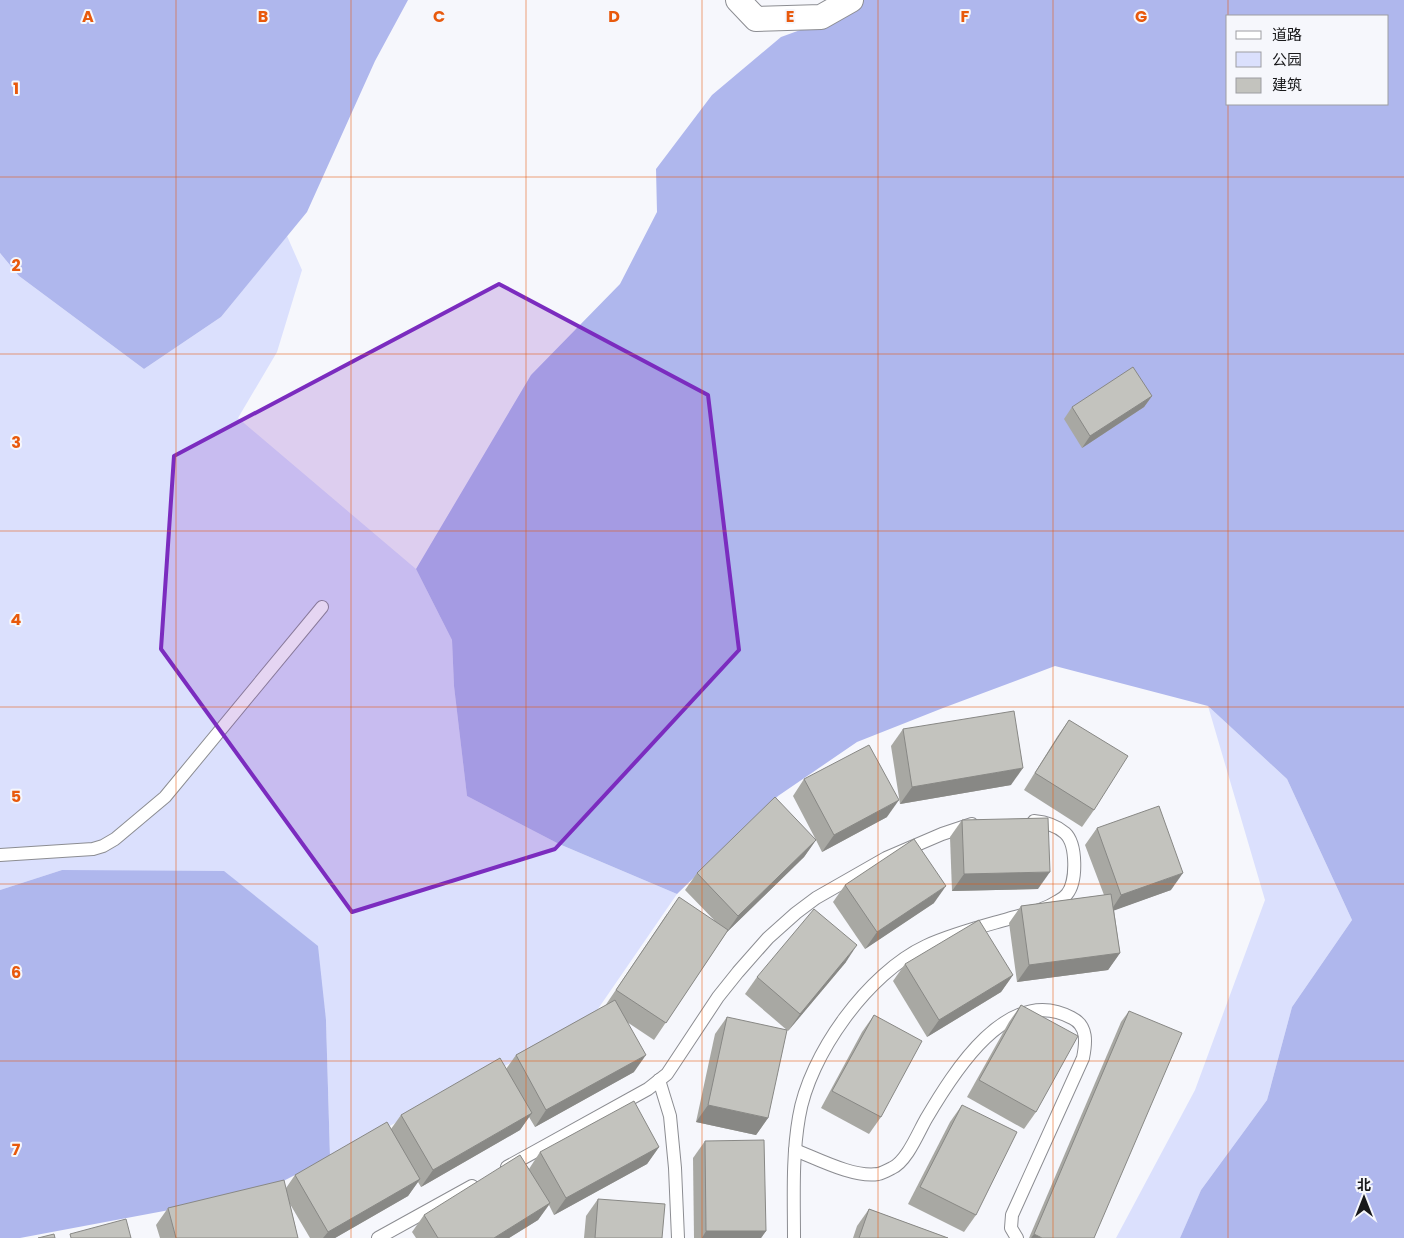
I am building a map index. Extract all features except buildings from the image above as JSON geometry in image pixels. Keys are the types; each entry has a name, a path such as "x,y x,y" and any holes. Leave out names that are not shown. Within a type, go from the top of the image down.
{"street":[{"path":"738,0 756,20 821,16 851,0"}],"lane":[{"path":"0,855 93,848 103,846 116,839 165,797 322,607"},
{"path":"794,1238 795,1150 799,1116 804,1096 818,1061 839,1027 859,1001 897,963 925,947 965,931 1041,910 1067,894 1072,882 1074,853 1066,834 1055,827 1041,822 1023,820"},
{"path":"500,1171 648,1089 667,1074 718,997 738,972 768,938 816,898 886,858 964,825 983,822"},
{"path":"795,1150 856,1173 878,1174 895,1167 904,1158 934,1105 965,1060 991,1032 1022,1014 1040,1010 1066,1014 1077,1020 1085,1032 1084,1058 1012,1215 1011,1228 1017,1238"},
{"path":"659,1080 670,1116 676,1168 678,1238"},
{"path":"378,1238 483,1180"}],"highlighted area":[{"path":"499,284 708,395 739,650 555,849 352,912 161,649 174,456"}],"green space":[{"path":"287,236 302,270 277,352 238,418 416,569 452,640 454,686 467,796 559,844 677,894 589,1022 330,1157 326,1020 62,870 0,890 0,253 19,276 144,369 221,317"},
{"path":"1208,706 1287,779 1352,920 1292,1007 1267,1100 1201,1190 1180,1238 1116,1238 1195,1090 1265,900"}],"shaded area":[{"path":"0,0 408,0 375,61 307,212 221,317 144,369 19,276 0,253"},
{"path":"855,0 1404,0 1404,1238 1180,1238 1201,1190 1267,1100 1292,1007 1352,920 1287,779 1208,706 1055,666 857,742 778,796 677,894 559,844 467,796 454,686 452,640 416,569 531,375 620,284 657,212 656,169 712,95 781,37 828,20"},
{"path":"62,870 224,871 318,946 326,1020 330,1157 260,1193 20,1238 0,1238 0,890"}]}
